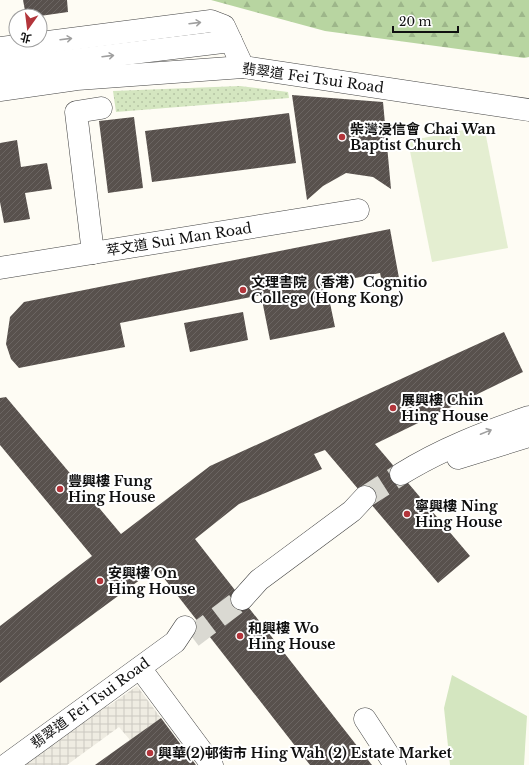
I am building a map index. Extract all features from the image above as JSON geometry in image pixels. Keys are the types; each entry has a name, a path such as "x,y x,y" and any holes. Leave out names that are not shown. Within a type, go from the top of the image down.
{"street":[{"path":"0,48 211,21 224,26 243,66"},
{"path":"0,69 231,41"},
{"name":"翡翠道 Fei Tsui Road","path":"0,90 77,79 243,66 529,110"},
{"path":"93,253 69,113 101,108"},
{"name":"萃文道 Sui Man Road","path":"0,268 358,210"},
{"path":"529,417 460,443 413,467 404,479 446,462 529,436"},
{"path":"239,594 363,505"},
{"name":"翡翠道 Fei Tsui Road","path":"6,765 184,635"},
{"path":"140,668 212,765"},
{"path":"365,719 395,765"}],"green space":[{"path":"211,0 529,0 529,57 524,58 325,31"},
{"path":"240,86 288,92 289,98 116,112 113,91"},
{"path":"484,126 508,248 432,262 408,141"},
{"path":"452,675 527,716 524,765 450,765 444,708"}],"shaded area":[{"path":"137,686 161,718 130,740 119,727 67,765 24,765 103,702 107,707"}],"building":[{"path":"23,0 67,0 68,12 48,15 48,8 24,8"},
{"name":"柴灣浸信會 Chai Wan Baptist Church","path":"292,95 383,102 391,189 373,177 346,173 323,186 307,200"},
{"path":"289,113 296,163 152,182 145,131"},
{"path":"134,117 143,188 108,193 99,121"},
{"path":"17,140 21,167 47,163 52,189 25,193 30,219 4,223 0,202 0,143"},
{"name":"文理書院（香港）Cognitio College (Hong Kong)","path":"390,229 399,278 382,282 380,273 326,284 335,327 270,340 261,295 120,323 125,347 19,368 11,359 6,344 10,317 24,302"},
{"path":"243,312 248,340 190,352 184,323"},
{"path":"504,332 523,372 375,444 470,556 438,583 325,450 314,454 322,469 239,504 195,539 372,765 310,765 156,568 0,683 0,626 92,556 0,445 0,398 6,397 121,534 210,466"},
{"name":"興華(2)邨街市 Hing Wah (2) Estate Market","path":"161,718 196,765 95,765 130,740"}],"tunnel":[{"path":"365,497 401,474"},
{"path":"192,637 242,599"}],"place":[{"name":"柴灣浸信會 Chai Wan Baptist Church","path":"342,137"},
{"name":"文理書院（香港）Cognitio College (Hong Kong)","path":"243,290"},
{"name":"展興樓 Chin Hing House","path":"393,408"},
{"name":"豐興樓 Fung Hing House","path":"60,489"},
{"name":"寧興樓 Ning Hing House","path":"407,514"},
{"name":"安興樓 On Hing House","path":"100,581"},
{"name":"和興樓 Wo Hing House","path":"240,636"},
{"name":"興華(2)邨街市 Hing Wah (2) Estate Market","path":"150,753"}]}
